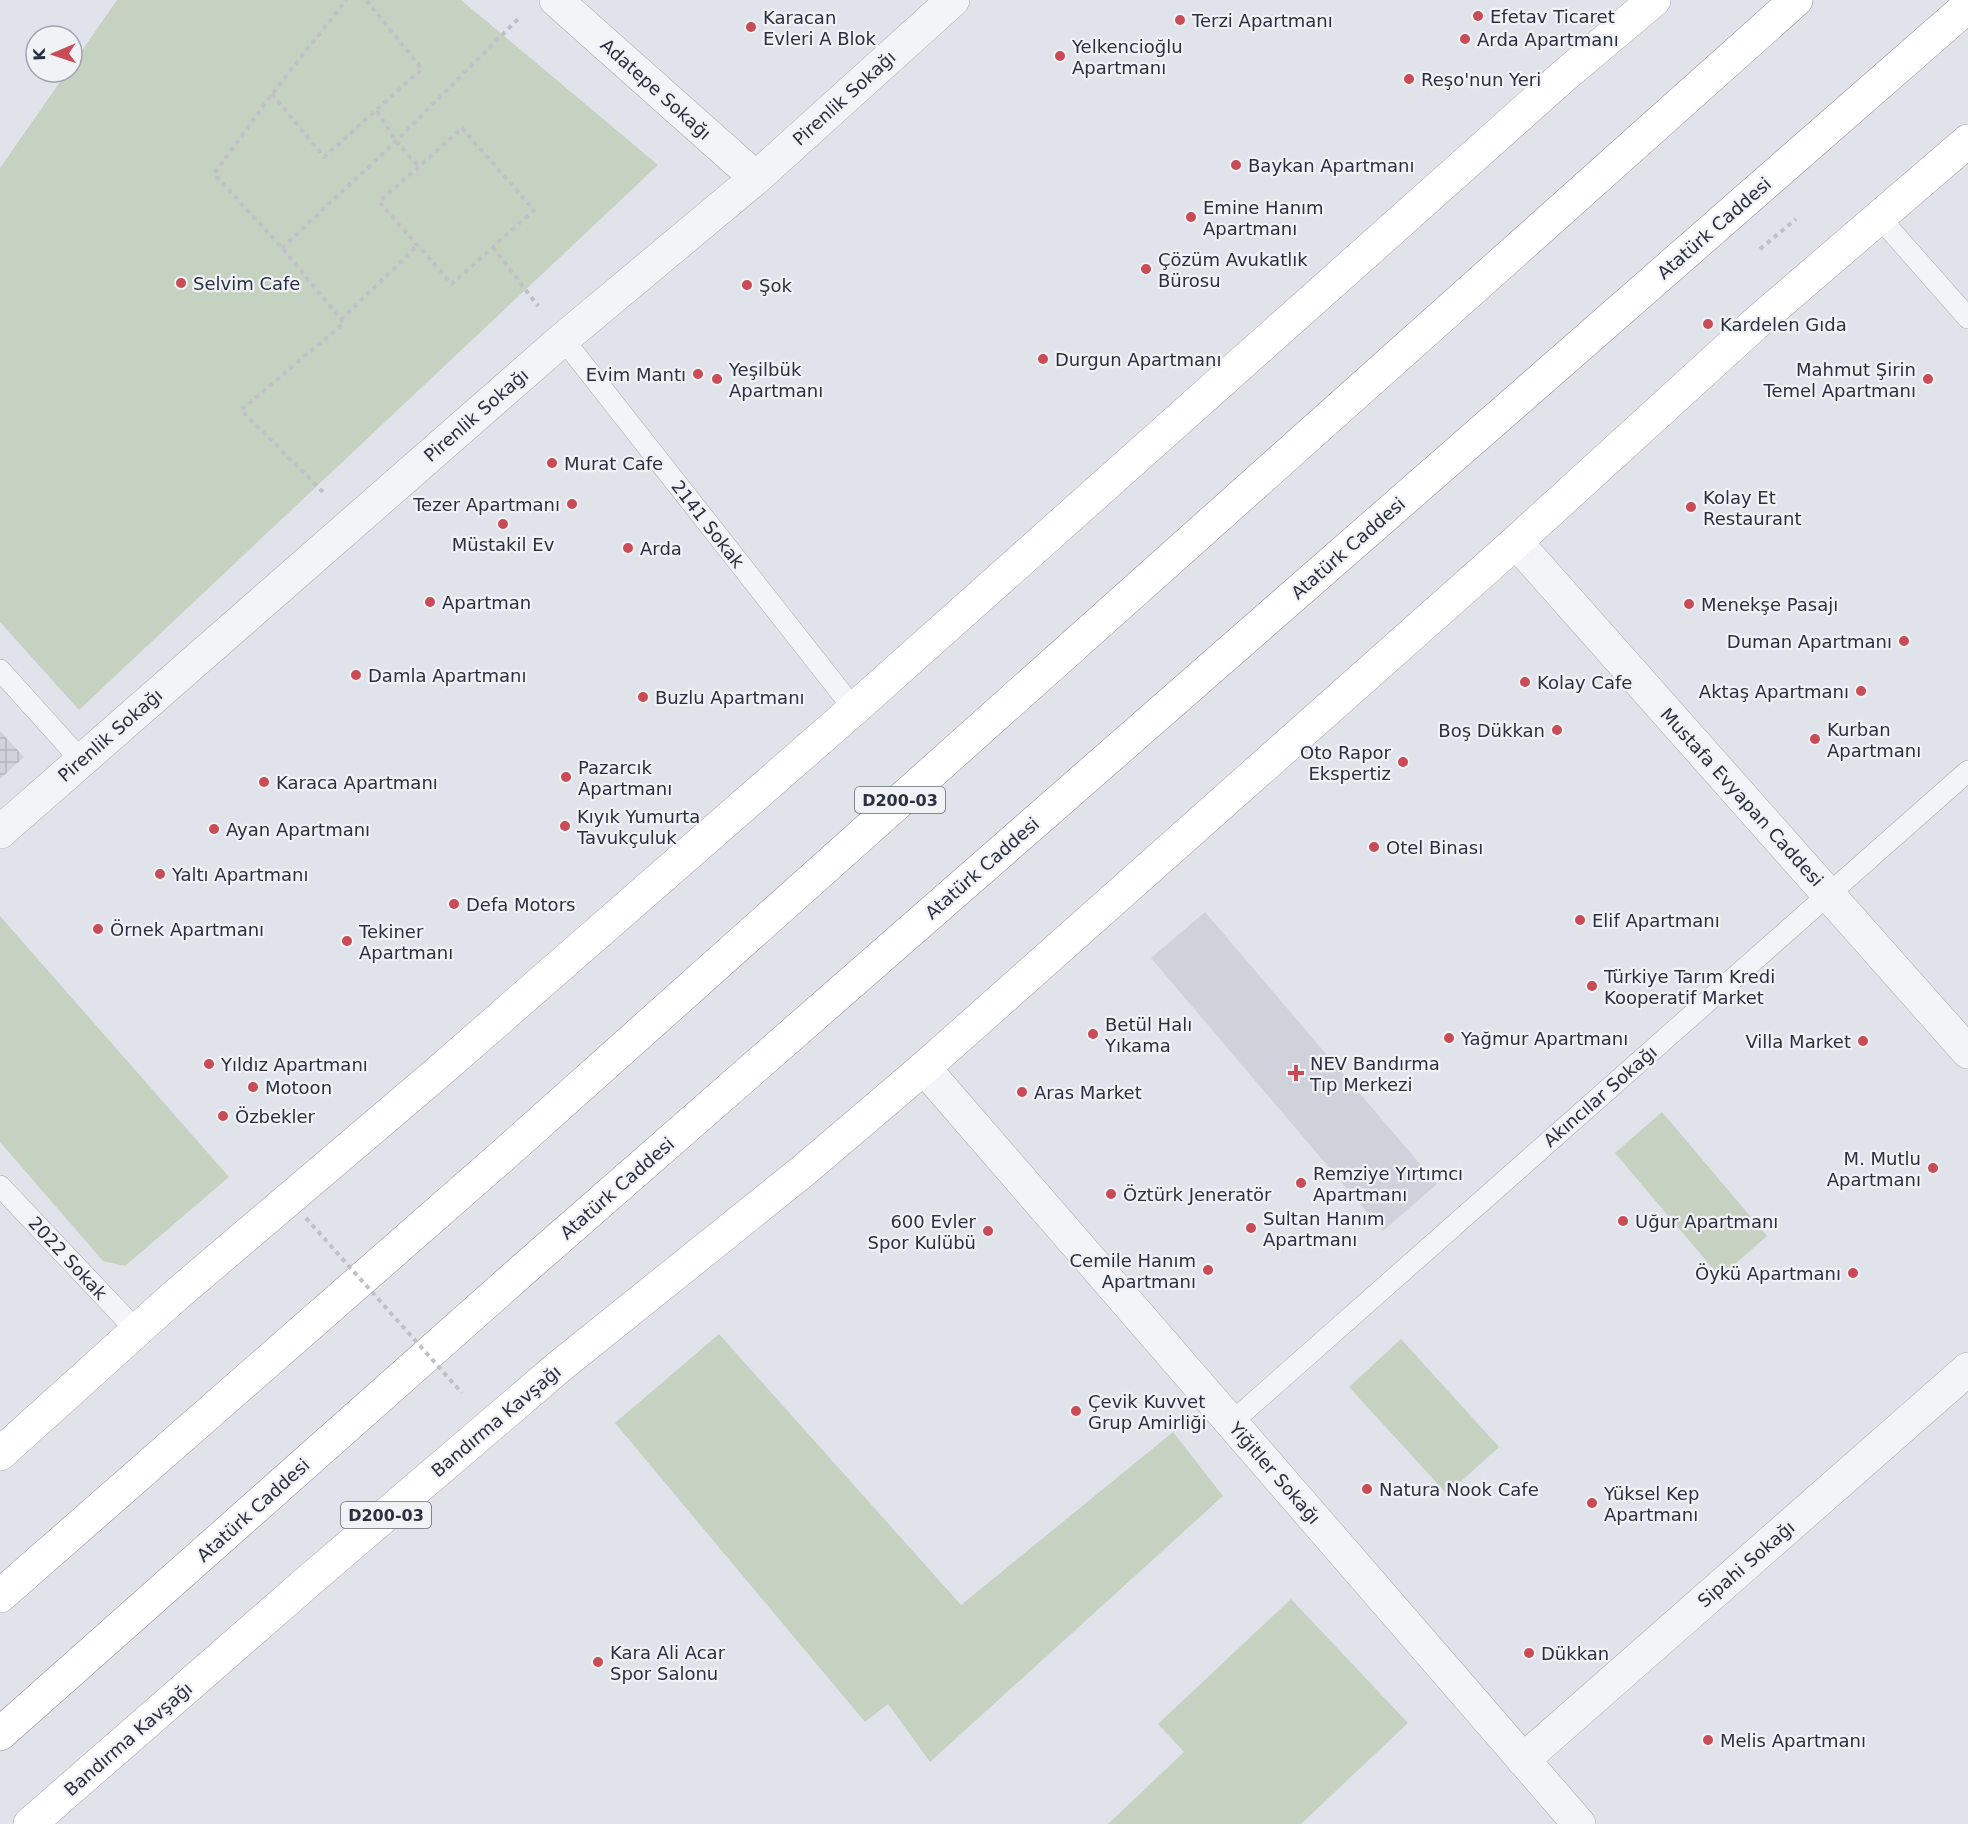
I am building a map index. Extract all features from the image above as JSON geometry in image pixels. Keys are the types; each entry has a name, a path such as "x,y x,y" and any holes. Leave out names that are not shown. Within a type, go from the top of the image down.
{"main road":[{"path":"0,1454 136,1331 444,1067 854,709 1566,74 1654,0"},
{"name":"D200-03","path":"0,1596 508,1151 1796,0"},
{"name":"Atatürk Caddesi","path":"0,1734 533,1261 1968,6"},
{"path":"924,1068 1516,542 1755,324 1968,141"},
{"name":"Bandırma Kavşağı","path":"30,1824 560,1366 750,1214 924,1068"}],"street":[{"name":"Adatepe Sokağı","path":"556,0 756,178"},
{"name":"Pirenlik Sokağı","path":"0,832 563,339 756,178 952,0"},
{"name":"Mustafa Evyapan Caddesi","path":"1516,542 1968,1052"},
{"name":"Yiğitler Sokağı","path":"924,1068 1579,1824"},
{"name":"Sipahi Sokağı","path":"1523,1760 1968,1369"}],"lane":[{"path":"1879,217 1968,318"},
{"name":"2141 Sokak","path":"563,339 854,709"},
{"path":"0,670 81,760"},
{"name":"Akıncılar Sokağı","path":"1232,1422 1968,771"},
{"name":"2022 Sokak","path":"0,1186 136,1331"}],"path":[{"path":"346,0 272,94 214,174 282,248 344,323 241,410 353,523"},
{"path":"272,94 324,157 422,69 366,0"},
{"path":"282,248 396,141 520,16"},
{"path":"377,111 396,141 419,166"},
{"path":"462,128 534,210 452,284 418,245 379,202 462,128"},
{"path":"341,320 418,245"},
{"path":"493,247 563,339"},
{"path":"306,1218 462,1392"}],"shaded area":[{"path":"0,731 24,757 0,779"},
{"name":"NEV Bandırma Tıp Merkezi","path":"1205,912 1437,1184 1383,1231 1151,958"}],"green space":[{"path":"117,0 461,0 658,165 79,710 0,622 0,168 59,84 84,84 84,48"},
{"path":"0,916 229,1177 125,1266 103,1261 0,1142"},
{"path":"1662,1112 1767,1236 1720,1277 1615,1153"},
{"path":"719,1334 961,1605 1173,1432 1223,1496 930,1762 888,1704 865,1722 615,1423"},
{"path":"1401,1339 1499,1447 1447,1494 1349,1387"},
{"path":"1291,1599 1408,1723 1301,1824 1108,1824 1184,1752 1158,1724"}],"place":[{"name":"Efetav Ticaret","path":"1478,16"},
{"name":"Terzi Apartmanı","path":"1180,20"},
{"name":"Karacan Evleri A Blok","path":"751,27"},
{"name":"Arda Apartmanı","path":"1465,39"},
{"name":"Yelkencioğlu Apartmanı","path":"1060,56"},
{"name":"Reşo'nun Yeri","path":"1409,79"},
{"name":"Baykan Apartmanı","path":"1236,165"},
{"name":"Emine Hanım Apartmanı","path":"1191,217"},
{"name":"Çözüm Avukatlık Bürosu","path":"1146,269"},
{"name":"Selvim Cafe","path":"181,283"},
{"name":"Şok","path":"747,285"},
{"name":"Kardelen Gıda","path":"1708,324"},
{"name":"Durgun Apartmanı","path":"1043,359"},
{"name":"Evim Mantı","path":"698,374"},
{"name":"Yeşilbük Apartmanı","path":"717,379"},
{"name":"Mahmut Şirin Temel Apartmanı","path":"1928,379"},
{"name":"Murat Cafe","path":"552,463"},
{"name":"Tezer Apartmanı","path":"572,504"},
{"name":"Kolay Et Restaurant","path":"1691,507"},
{"name":"Müstakil Ev","path":"503,524"},
{"name":"Arda","path":"628,548"},
{"name":"Apartman","path":"430,602"},
{"name":"Menekşe Pasajı","path":"1689,604"},
{"name":"Duman Apartmanı","path":"1904,641"},
{"name":"Damla Apartmanı","path":"356,675"},
{"name":"Kolay Cafe","path":"1525,682"},
{"name":"Aktaş Apartmanı","path":"1861,691"},
{"name":"Buzlu Apartmanı","path":"643,697"},
{"name":"Boş Dükkan","path":"1557,730"},
{"name":"Kurban Apartmanı","path":"1815,739"},
{"name":"Oto Rapor Ekspertiz","path":"1403,762"},
{"name":"Pazarcık Apartmanı","path":"566,777"},
{"name":"Karaca Apartmanı","path":"264,782"},
{"name":"Kıyık Yumurta Tavukçuluk","path":"565,826"},
{"name":"Ayan Apartmanı","path":"214,829"},
{"name":"Otel Binası","path":"1374,847"},
{"name":"Yaltı Apartmanı","path":"160,874"},
{"name":"Defa Motors","path":"454,904"},
{"name":"Elif Apartmanı","path":"1580,920"},
{"name":"Örnek Apartmanı","path":"98,929"},
{"name":"Tekiner Apartmanı","path":"347,941"},
{"name":"Türkiye Tarım Kredi Kooperatif Market","path":"1592,986"},
{"name":"Betül Halı Yıkama","path":"1093,1034"},
{"name":"Yağmur Apartmanı","path":"1449,1038"},
{"name":"Villa Market","path":"1863,1041"},
{"name":"Yıldız Apartmanı","path":"209,1064"},
{"name":"NEV Bandırma Tıp Merkezi","path":"1296,1073"},
{"name":"Motoon","path":"253,1087"},
{"name":"Aras Market","path":"1022,1092"},
{"name":"Özbekler","path":"223,1116"},
{"name":"M. Mutlu Apartmanı","path":"1933,1168"},
{"name":"Remziye Yırtımcı Apartmanı","path":"1301,1183"},
{"name":"Öztürk Jeneratör","path":"1111,1194"},
{"name":"Uğur Apartmanı","path":"1623,1221"},
{"name":"Sultan Hanım Apartmanı","path":"1251,1228"},
{"name":"600 Evler Spor Kulübü","path":"988,1231"},
{"name":"Cemile Hanım Apartmanı","path":"1208,1270"},
{"name":"Öykü Apartmanı","path":"1853,1273"},
{"name":"Çevik Kuvvet Grup Amirliği","path":"1076,1411"},
{"name":"Natura Nook Cafe","path":"1367,1489"},
{"name":"Yüksel Kep Apartmanı","path":"1592,1503"},
{"name":"Dükkan","path":"1529,1653"},
{"name":"Kara Ali Acar Spor Salonu","path":"598,1662"},
{"name":"Melis Apartmanı","path":"1708,1740"}]}
